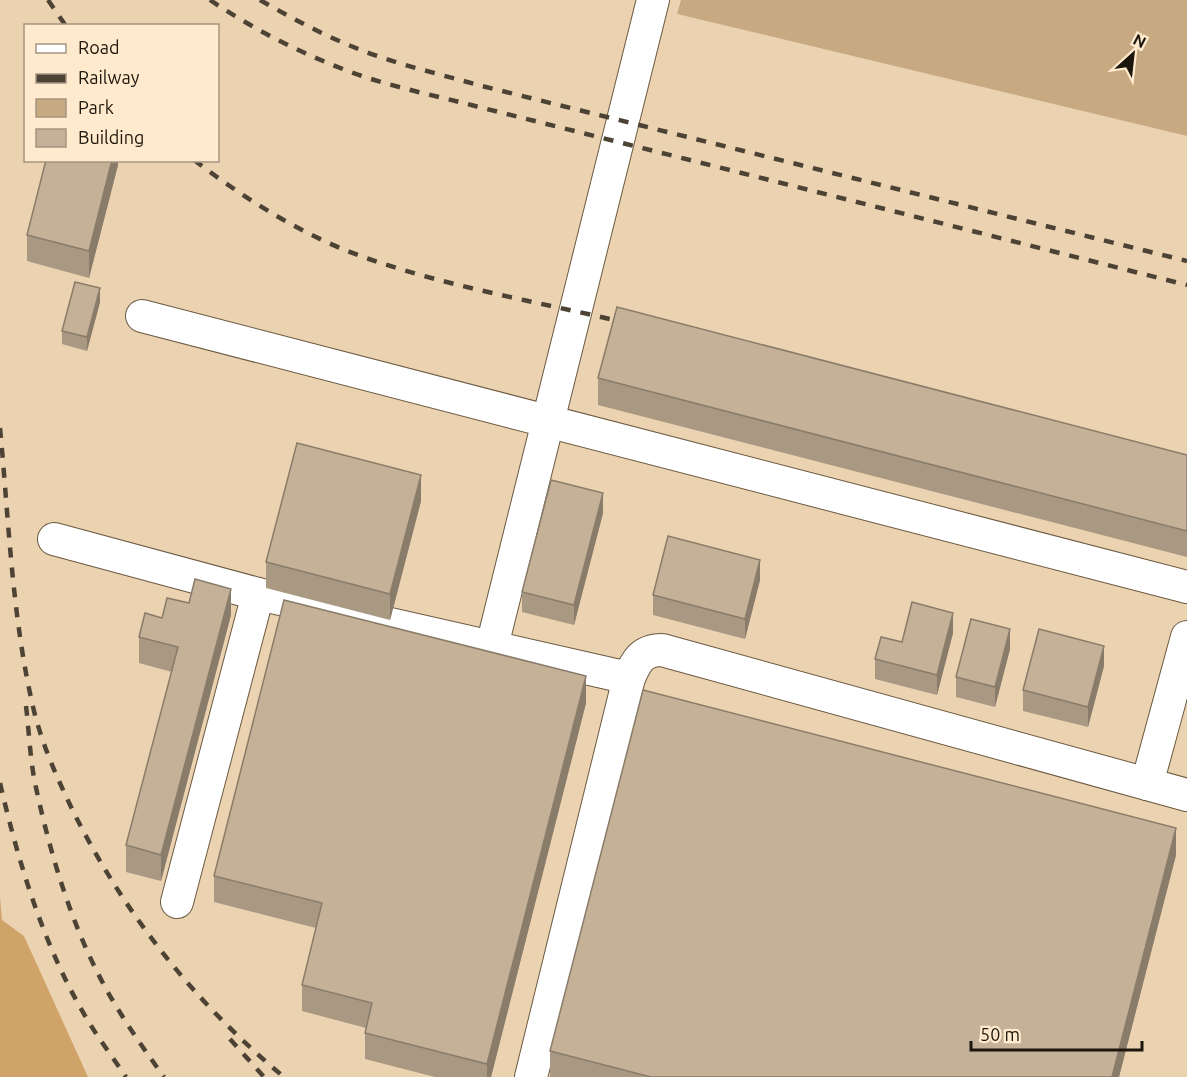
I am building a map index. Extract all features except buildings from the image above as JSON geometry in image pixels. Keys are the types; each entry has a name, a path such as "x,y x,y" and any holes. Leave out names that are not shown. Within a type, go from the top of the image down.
{"lane":[{"path":"492,646 653,0"},
{"path":"142,316 1187,587"},
{"path":"54,539 258,594 629,678"},
{"path":"177,902 258,594"},
{"path":"1147,784 1187,637"},
{"path":"531,1077 629,678 644,653 662,650 1187,795"}],"shaded area":[{"path":"0,0 681,0 677,14 1187,136 1187,1077 88,1077 24,936 2,920 0,897"},
{"path":"0,897 2,920 24,936 88,1077 0,1077"}],"green space":[{"path":"681,0 1187,0 1187,136 677,14"}],"railway":[{"path":"48,0 65,24"},
{"path":"210,0 245,22 301,51 339,68 388,84 1187,285"},
{"path":"260,0 339,41 382,58 478,85 1187,261"},
{"path":"197,162 278,217 322,240 369,259 466,287 631,324"},
{"path":"0,428 12,570 21,641 34,711 57,776 94,851 116,887 165,956 221,1019 284,1077"},
{"path":"26,706 33,774 41,811 56,868 75,923 113,1001 164,1077"},
{"path":"0,783 25,876 47,937 74,996 94,1031 126,1077"},
{"path":"230,1039 264,1077"}]}
